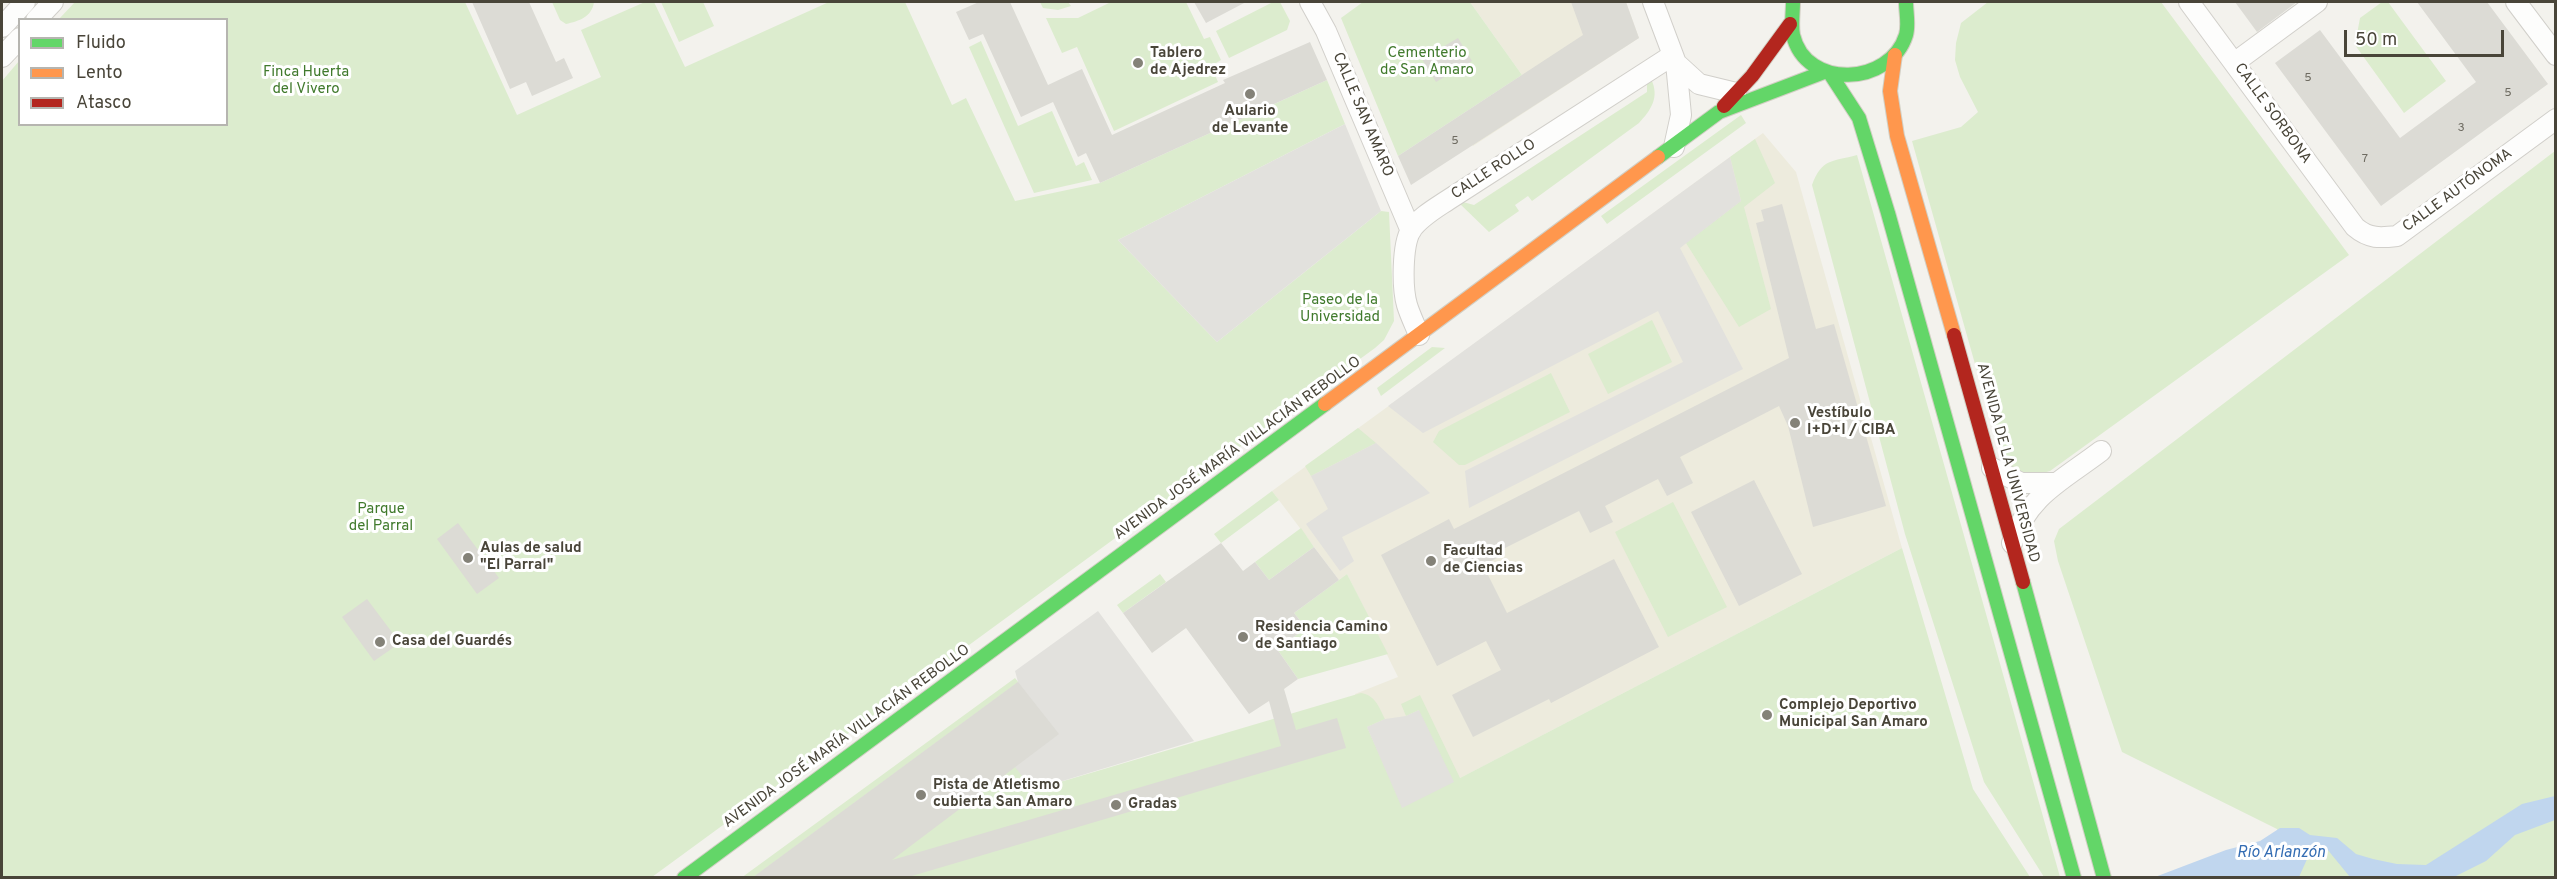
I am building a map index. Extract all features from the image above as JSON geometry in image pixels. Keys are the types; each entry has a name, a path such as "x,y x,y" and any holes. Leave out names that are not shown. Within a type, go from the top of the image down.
{"main road":[{"path":"1793,2 1790,24 1801,52 1809,61 1828,73 1848,77 1867,75 1879,69 1895,55 1906,34 1908,17 1906,2"},
{"path":"1908,17 1916,2"},
{"path":"1719,112 1768,55 1790,24"},
{"name":"AVENIDA DE LA UNIVERSIDAD","path":"1895,55 1890,91 1894,122 1992,468 2104,878"},
{"path":"1828,73 1859,118 1888,213 2074,878"},
{"name":"AVENIDA JOSÉ MARÍA VILLACIÁN REBOLLO","path":"684,878 1719,112 1828,73"}],"street":[{"path":"2,27 25,2"},
{"name":"CALLE SAN AMARO","path":"1310,2 1326,31 1411,231"},
{"path":"1653,2 1674,59 1681,115 1674,147"},
{"name":"CALLE SORBONA","path":"2189,2 2355,227"},
{"path":"2234,63 2317,2"},
{"path":"2516,2 2556,55"},
{"path":"2,57 18,40"},
{"path":"1674,59 1699,84 1736,93"},
{"name":"CALLE ROLLO","path":"1411,231 1429,213 1448,200 1674,59"},
{"name":"CALLE AUTÓNOMA","path":"2355,227 2365,235 2378,238 2397,236 2556,119"},
{"path":"1411,231 1406,247 1404,282 1407,303 1419,335"},
{"path":"2012,543 2022,517 2056,483 2101,451"},
{"path":"1992,468 2021,483 2056,483"}],"shaded area":[{"path":"1470,2 1626,2 1639,38 1473,146 1455,120 1522,75"},
{"path":"1345,124 1381,211 1217,342 1118,240"},
{"path":"1763,133 1796,172 1902,548 1395,812 1355,694 1398,677 1347,574 1339,580 1272,491"},
{"path":"1730,157 1741,201 1680,248 1743,369 1469,508 1465,471 1683,362 1658,311 1423,433 1388,406"},
{"path":"1376,443 1430,493 1342,537 1354,561 1340,571 1306,524 1328,509 1311,476"},
{"path":"1098,611 1194,741 1033,790 1015,767 865,877 752,878 1018,682 1015,671"},
{"path":"1419,710 1454,782 1402,808 1367,727 1385,719 1406,716"}],"green space":[{"name":"Parque del Parral","path":"75,2 465,2 517,115 601,77 581,30 645,2 654,2 685,67 829,2 905,2 952,105 966,98 1015,201 1100,183 1327,80 1345,124 1118,240 1217,342 1381,211 1389,212 1394,321 1384,340 1375,348 652,877 2,877 2,81 18,62 18,126 228,126 228,18 60,18"},
{"path":"552,2 594,2 588,15 566,24 560,20"},
{"path":"661,2 703,2 714,26 679,42"},
{"path":"1040,2 1068,2 1071,6 1058,10 1043,8"},
{"path":"1111,2 1186,2 1204,39 1210,37 1221,60 1211,66 1218,82 1114,131 1077,47 1062,53 1046,18 1078,18"},
{"path":"1273,2 1280,2 1290,21 1287,30 1229,58 1216,31"},
{"name":"Cementerio de San Amaro","path":"1363,2 1470,2 1522,75 1398,156 1341,18"},
{"path":"1988,2 2161,2 2349,255 2050,471 2034,475 2017,471 2001,456 1912,141 1961,127 1978,112 1960,77 1955,60 1956,43 1961,23"},
{"path":"2382,2 2388,2 2446,81 2404,113 2355,45 2360,18"},
{"path":"981,41 1018,126 1052,111 1076,166 1084,162 1092,180 1034,193 969,47"},
{"path":"1651,79 1655,92 1653,103 1639,123 1532,201 1528,196 1515,205 1519,211 1489,232 1460,204 1463,202 1474,205 1647,92 1647,82"},
{"path":"1741,115 1746,123 1607,224 1601,216"},
{"path":"1755,139 1775,183 1744,207 1771,309 1739,327 1686,243 1741,201 1730,157"},
{"path":"2555,151 2555,877 2289,877 2277,829 2122,752 2058,561 2054,541 2059,529"},
{"path":"1857,155 2060,877 2044,877 1984,782 1905,534 1812,185 1824,165 1834,160"},
{"path":"1652,320 1672,362 1608,394 1588,354"},
{"path":"1432,347 1445,348 1381,396 1377,388"},
{"path":"1551,373 1570,412 1465,465 1459,465 1433,442 1439,431"},
{"path":"1358,428 1376,443 1311,476 1305,466"},
{"path":"1272,491 1279,500 1221,543 1214,534"},
{"path":"1673,502 1727,607 1668,637 1615,532"},
{"path":"1301,528 1314,547 1269,580 1255,562"},
{"name":"Complejo Deportivo Municipal San Amaro","path":"1902,548 1973,789 2030,877 741,878 1015,678 1059,734 1033,790 1361,693 1373,699 1385,719 1367,727 1403,808 1419,710 1406,716 1401,704 1420,695 1460,778"},
{"path":"1160,574 1166,582 1123,613 1117,605"},
{"path":"1347,574 1388,654 1298,679 1277,649 1306,628 1294,613"}],"water":[{"name":"Río Arlanzón","path":"2555,796 2555,820 2515,835 2486,861 2454,877 2350,877 2327,849 2308,857 2299,877 2155,877 2226,850 2260,841 2280,828 2299,828 2310,835 2337,838 2356,854 2373,859 2397,864 2426,865 2522,804"}],"building":[{"path":"472,2 529,2 556,62 564,58 573,78 532,96 526,82 510,89"},
{"name":"Aulario de Levante","path":"979,2 1010,2 1048,85 1082,69 1112,135 1225,83 1223,80 1310,42 1327,80 1100,183 1086,153 1078,157 1053,102 1021,117 983,34 969,40 956,12"},
{"path":"1194,2 1246,2 1206,23"},
{"path":"1571,2 1626,2 1639,38 1411,185 1398,156 1583,35"},
{"path":"2235,2 2297,2 2257,32"},
{"path":"2417,2 2487,2 2548,84 2381,206 2275,63 2320,30 2400,138 2476,82"},
{"path":"1458,38 1472,61 1436,82 1422,59"},
{"name":"Facultad de Ciencias","path":"1782,204 1816,329 1834,324 1886,506 1813,527 1788,426 1779,406 1680,457 1693,483 1667,496 1658,479 1605,506 1613,522 1590,533 1579,511 1497,552 1499,557 1483,565 1507,613 1614,559 1659,647 1551,703 1549,699 1473,737 1452,695 1501,670 1486,641 1437,666 1381,555 1449,519 1454,529 1789,358 1756,223 1764,221 1761,210"},
{"path":"1754,480 1802,574 1739,606 1691,512"},
{"name":"Aulas de salud \"El Parral\"","path":"458,523 499,578 477,594 437,539"},
{"path":"1221,543 1243,571 1255,562 1269,580 1314,547 1339,580 1294,613 1306,628 1277,649 1298,679 1284,689 1296,730 1337,718 1346,748 905,878 752,878 1018,682 1059,734 892,860 1281,746 1269,701 1249,714 1186,628 1152,653 1123,613"},
{"path":"367,599 400,643 374,661 342,617"}],"traffic: fast":[{"path":"1793,2 1793,35 1801,53 1814,65 1830,73 1848,75 1867,72 1883,64 1897,52 1907,31 1906,2"},
{"path":"1658,157 1719,112 1824,72"},
{"path":"1831,75 1859,118 1888,213 2074,878"},
{"path":"684,878 1325,404"},
{"path":"2023,582 2104,878"}],"traffic: slow":[{"path":"1895,55 1890,91 1897,136 1954,335"},
{"path":"1325,404 1658,157"}],"traffic: jam":[{"path":"1724,106 1752,76 1790,24"},
{"path":"1954,335 2023,582"}],"place":[{"name":"Tablero de Ajedrez","path":"1138,63"},
{"name":"Aulario de Levante","path":"1250,94"},
{"name":"Vestíbulo I+D+I / CIBA","path":"1795,423"},
{"name":"Aulas de salud \"El Parral\"","path":"468,558"},
{"name":"Facultad de Ciencias","path":"1431,561"},
{"name":"Residencia Camino de Santiago","path":"1243,637"},
{"name":"Casa del Guardés","path":"380,642"},
{"name":"Complejo Deportivo Municipal San Amaro","path":"1767,715"},
{"name":"Pista de Atletismo cubierta San Amaro","path":"921,795"},
{"name":"Gradas","path":"1116,805"}],"park label":[{"name":"Finca Huerta del Vivero","path":"306,82"},
{"name":"Paseo de la Universidad","path":"1340,310"}]}
